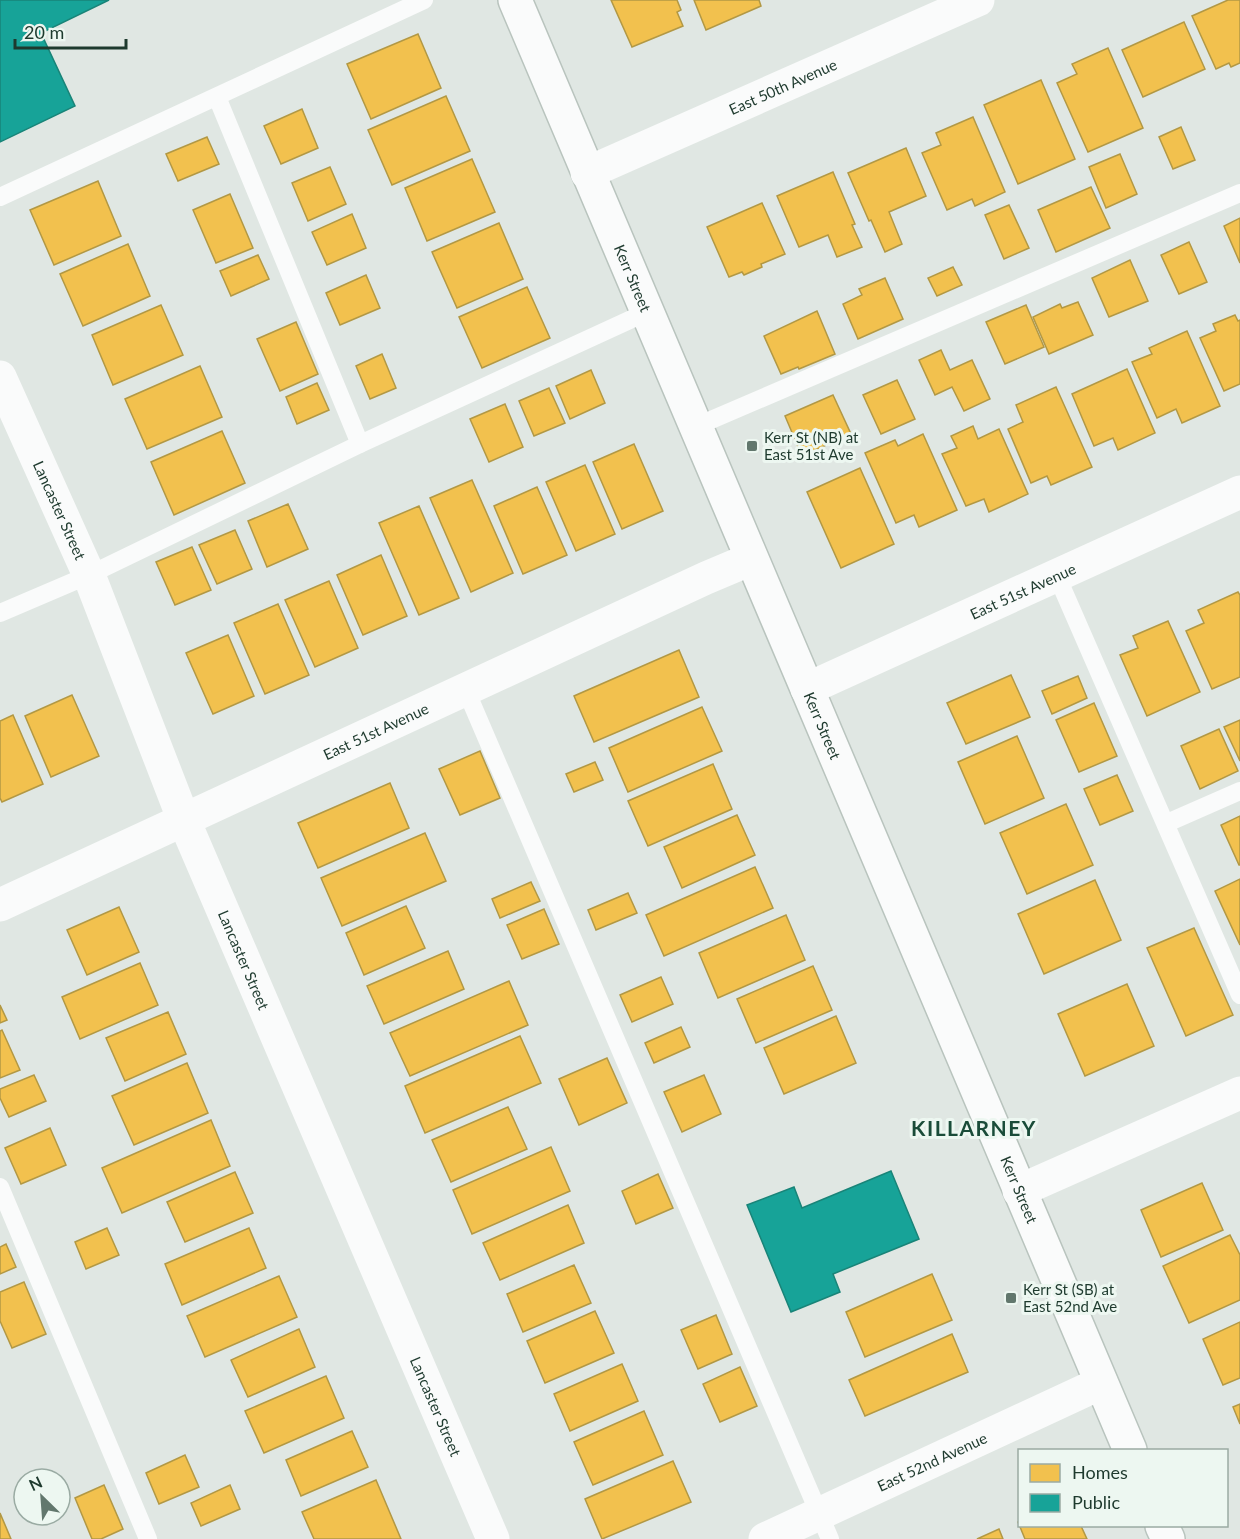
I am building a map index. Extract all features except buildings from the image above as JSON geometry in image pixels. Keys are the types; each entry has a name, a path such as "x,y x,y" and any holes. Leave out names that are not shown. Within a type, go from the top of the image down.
{"street":[{"name":"Kerr Street","path":"515,0 1130,1449"},
{"name":"East 50th Avenue","path":"587,173 978,0"},
{"name":"Lancaster Street","path":"0,377 88,575 183,818 493,1539"},
{"name":"East 51st Avenue","path":"807,689 1240,492"},
{"name":"East 51st Avenue","path":"0,904 706,578 752,559"},
{"path":"1019,1191 1240,1093"},
{"name":"East 52nd Avenue","path":"765,1539 825,1527 1101,1383"}],"lane":[{"path":"0,197 424,0"},
{"path":"217,97 360,444"},
{"path":"697,426 1240,193"},
{"path":"0,613 88,575 360,444 647,312"},
{"path":"1058,576 1240,995"},
{"path":"466,690 825,1527"},
{"path":"1167,823 1240,791"},
{"path":"0,1187 148,1539"}],"place":[{"name":"Kerr St (NB) at East 51st Ave","path":"752,446"},
{"name":"Kerr St (SB) at East 52nd Ave","path":"1011,1298"}],"district":[{"name":"KILLARNEY","path":"974,1127"}]}
